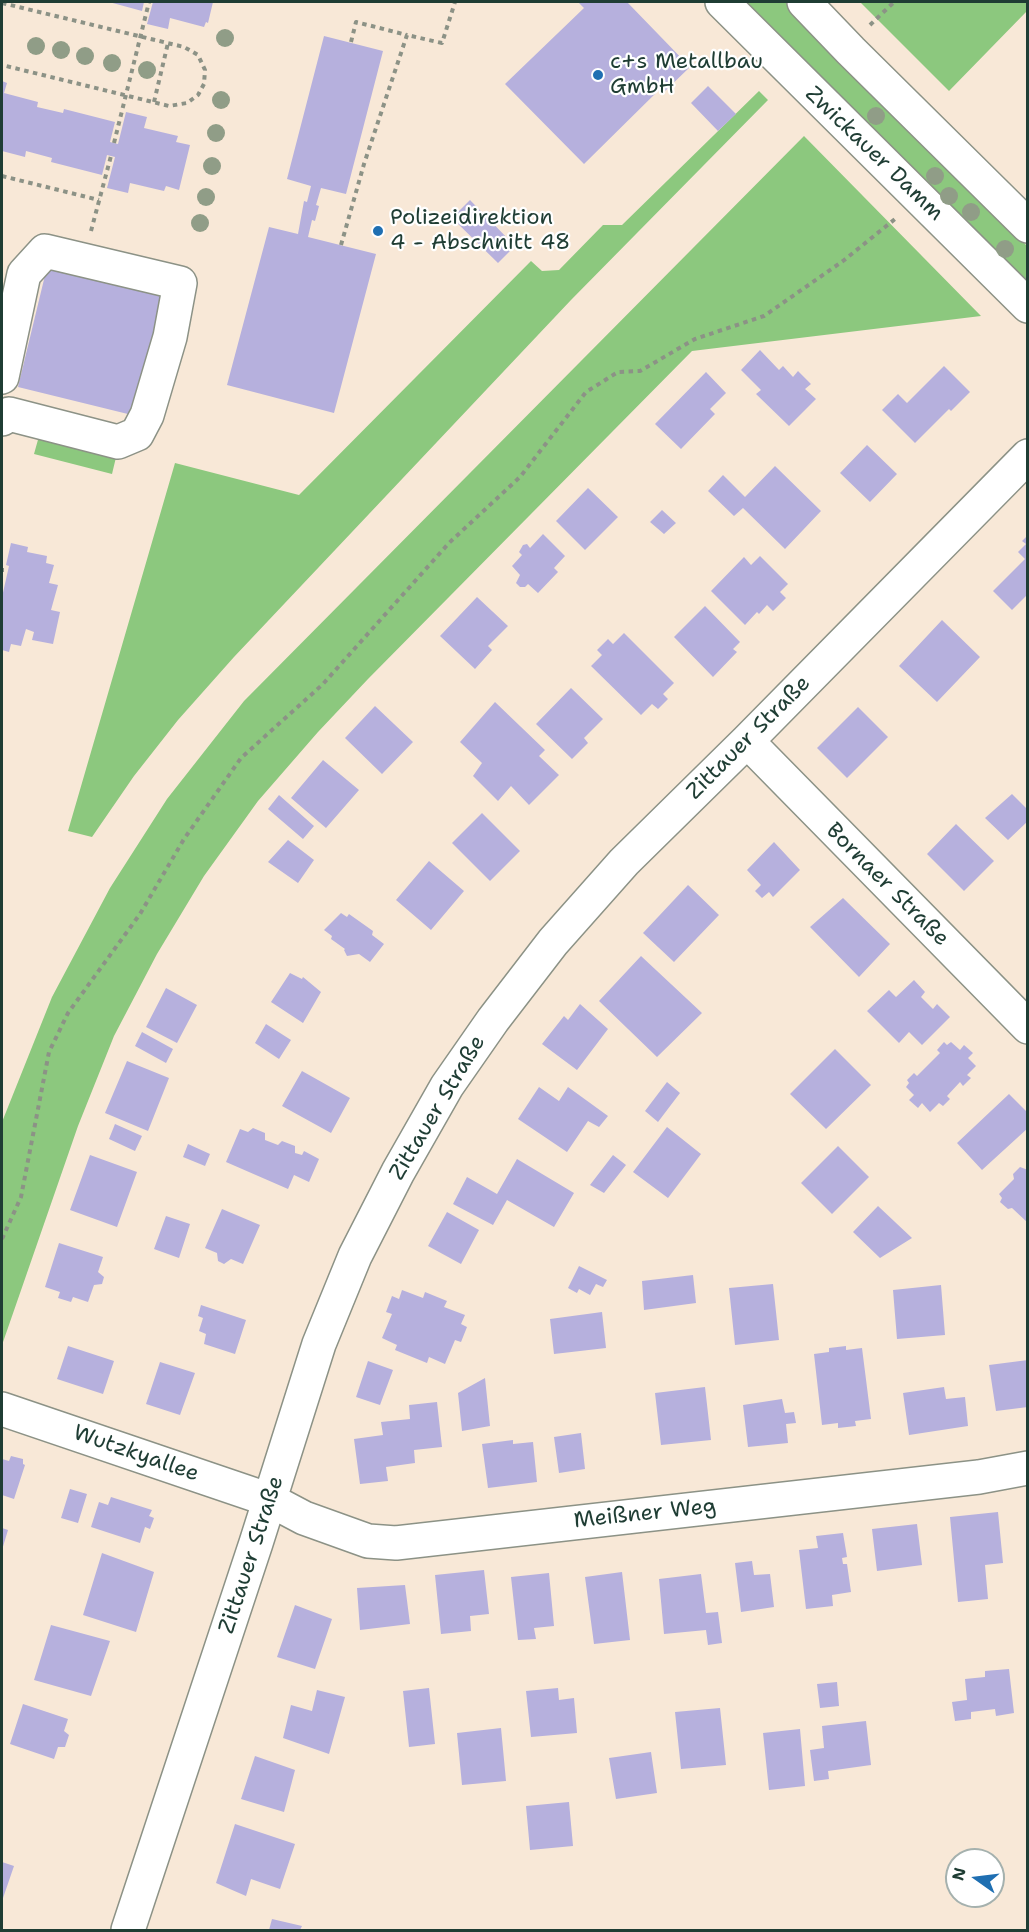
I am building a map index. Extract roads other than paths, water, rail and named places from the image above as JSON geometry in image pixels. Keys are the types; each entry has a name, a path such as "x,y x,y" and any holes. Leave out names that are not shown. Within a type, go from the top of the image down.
{"street":[{"name":"Zwickauer Damm","path":"722,2 1028,306"},
{"path":"804,2 1028,226"},
{"path":"2,377 24,274 45,251 180,283 170,337 147,415 137,434 118,442 4,410"},
{"name":"Zittauer Straße","path":"128,1930 319,1344 355,1256 398,1172 447,1086 493,1020 561,933 624,862 747,741 1028,456"},
{"name":"Bornaer Straße","path":"747,741 1028,1028"},
{"name":"Wutzkyallee","path":"2,1408 270,1500"},
{"name":"Meißner Weg","path":"270,1500 304,1518 369,1541 396,1543 979,1477 1028,1468"}],"place":[{"name":"c+s Metallbau GmbH","path":"598,75"},
{"name":"Polizeidirektion 4 - Abschnitt 48","path":"378,231"}]}
